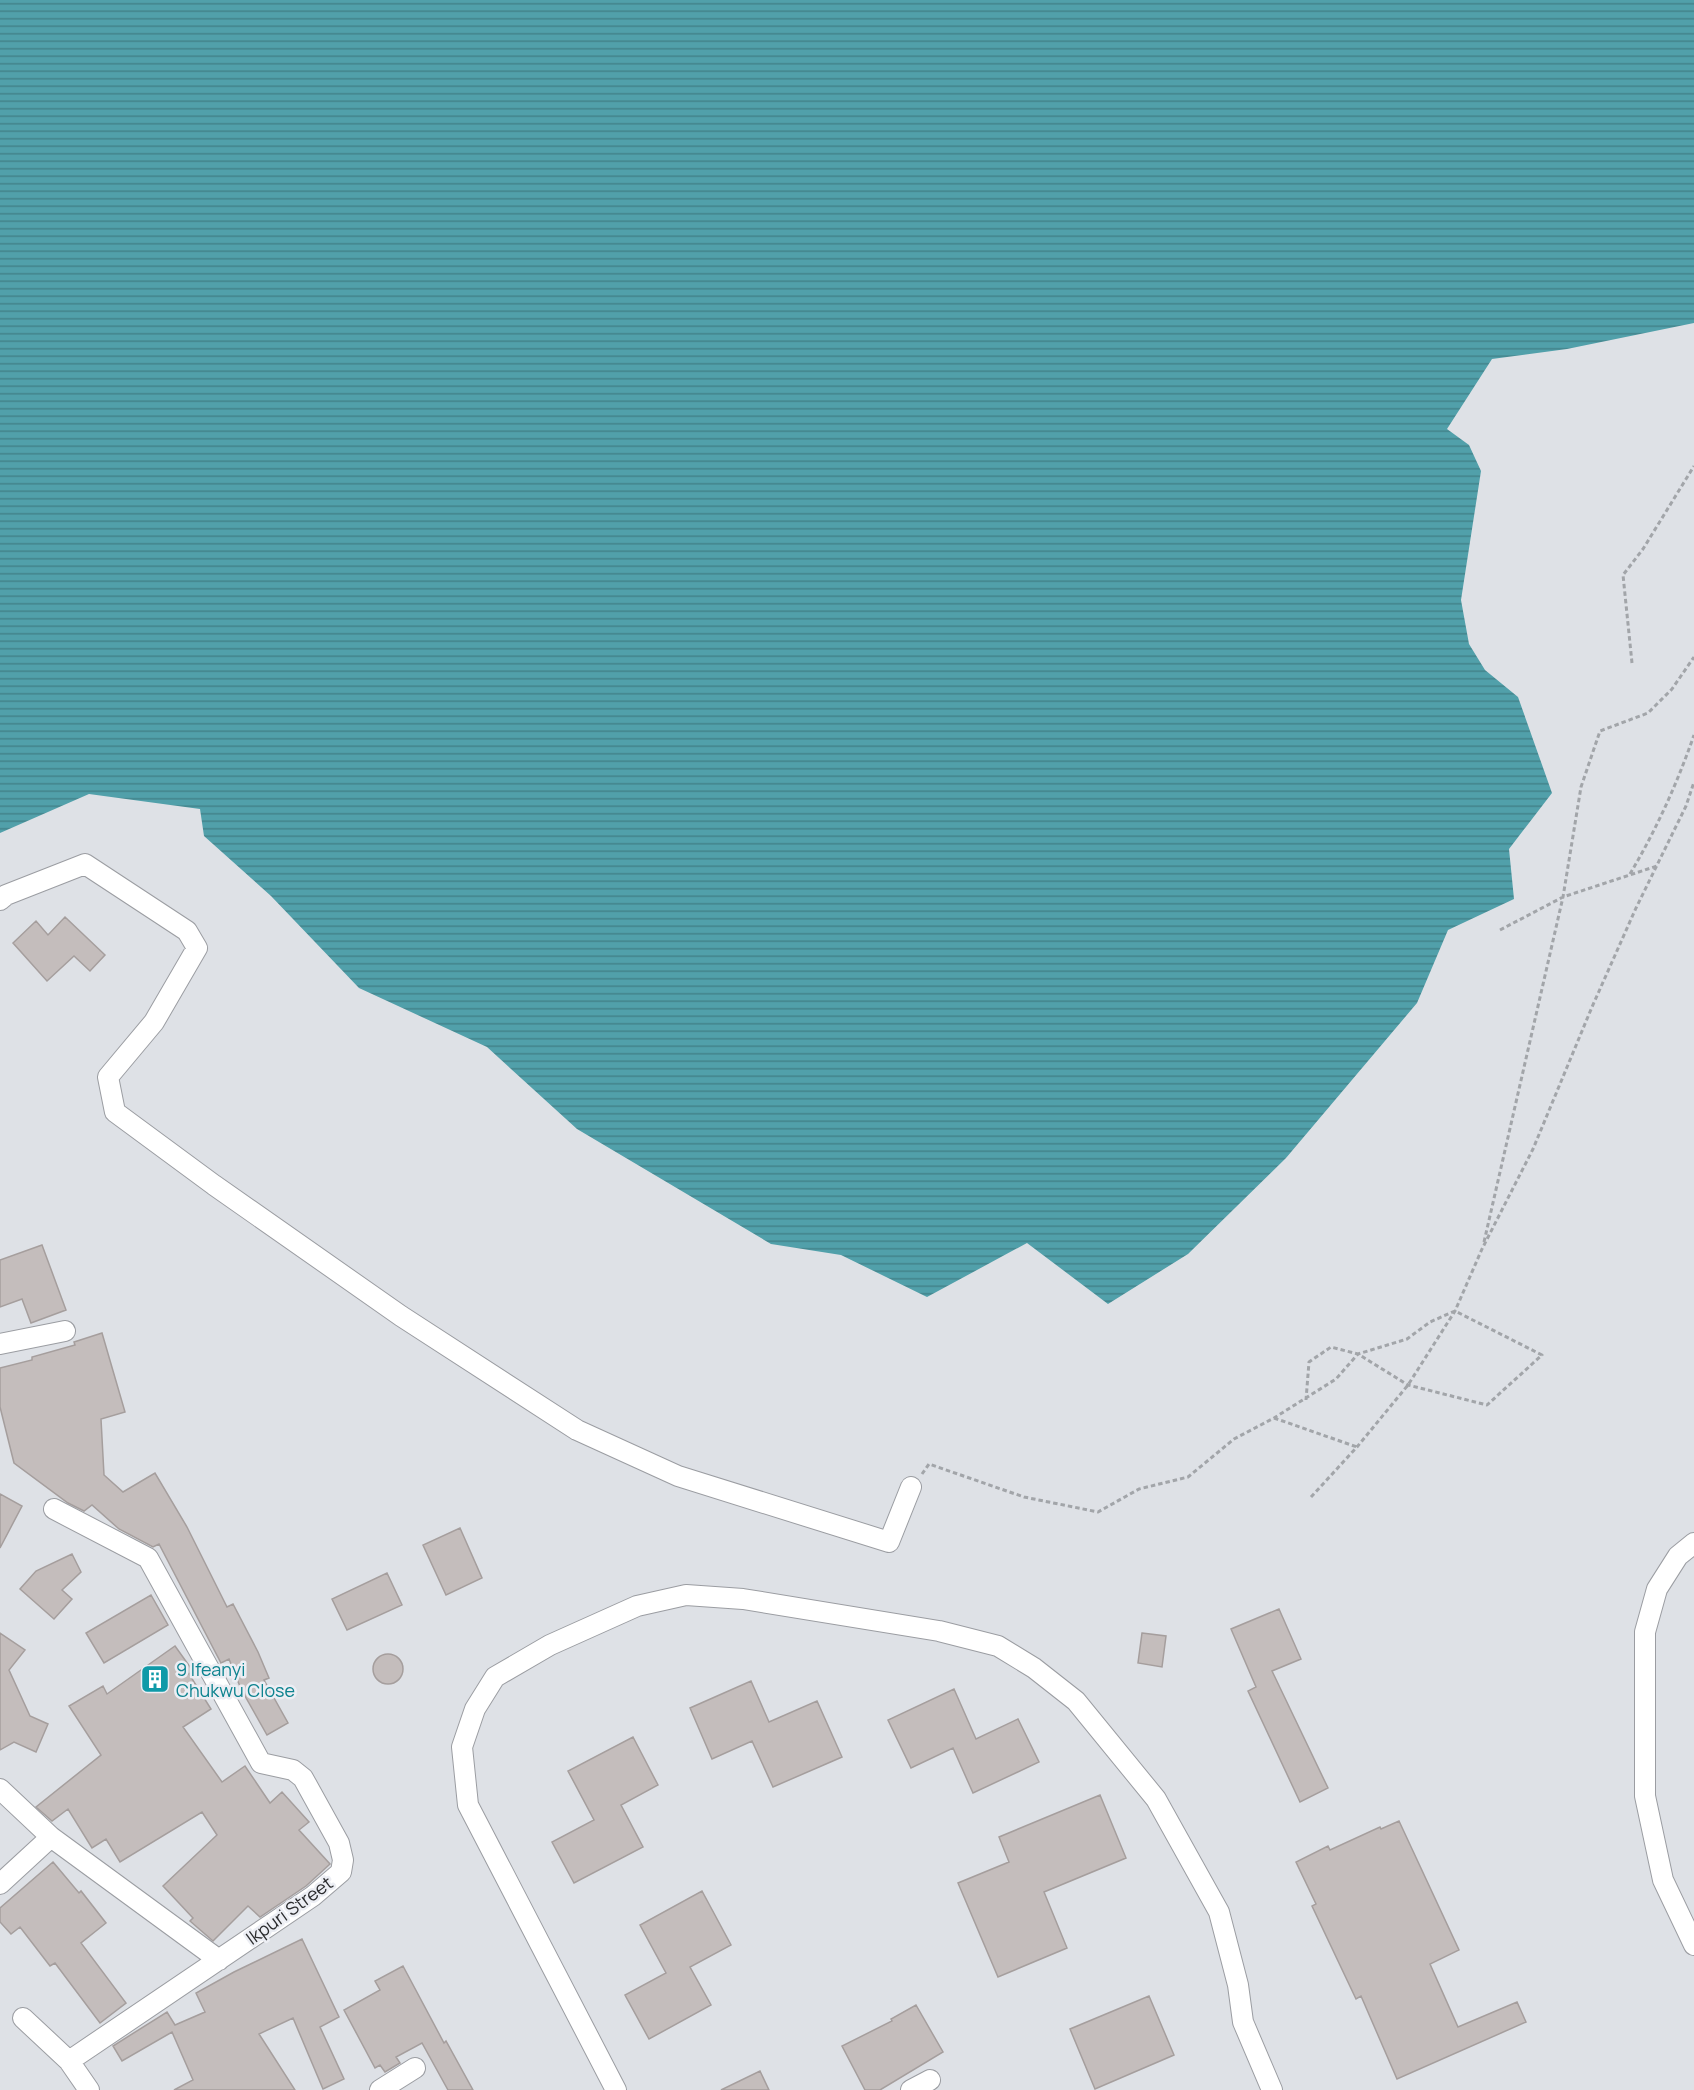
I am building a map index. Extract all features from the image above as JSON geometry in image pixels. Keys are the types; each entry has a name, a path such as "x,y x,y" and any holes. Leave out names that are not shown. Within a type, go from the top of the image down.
{"street":[{"path":"0,900 6,895 85,864 187,931 197,948 154,1022 108,1077 115,1113 391,1310 577,1430 678,1476 889,1542 911,1487"},
{"path":"0,1344 65,1331"},
{"name":"Ikpuri Street","path":"54,1509 148,1558 261,1763 293,1770 303,1778 339,1843 343,1860 341,1872 313,1896 69,2061"},
{"path":"1694,1543 1678,1556 1657,1589 1645,1632 1645,1796 1663,1880 1694,1945"},
{"path":"616,2090 468,1805 462,1747 475,1709 495,1677 550,1645 638,1606 686,1595 742,1599 939,1631 998,1646 1034,1668 1076,1701 1156,1799 1219,1912 1238,1985 1243,2022 1263,2074 1272,2090"},
{"path":"0,1789 51,1837 219,1960"},
{"path":"0,1884 51,1837"},
{"path":"23,2018 69,2061 89,2090"},
{"path":"380,2090 415,2068"},
{"path":"911,2090 930,2080"}],"path":[{"path":"1632,663 1623,575 1643,549 1694,466"},
{"path":"1482,1249 1563,897 1581,787 1600,731 1648,713 1672,689 1694,657"},
{"path":"1630,874 1647,845 1679,778 1694,735"},
{"path":"1311,1497 1357,1447 1408,1385 1455,1311 1482,1249 1533,1149 1592,1007 1686,806 1694,782"},
{"path":"1500,930 1563,897 1657,866"},
{"path":"911,1487 929,1464 1024,1497 1098,1512 1139,1489 1188,1477 1234,1439 1306,1400 1336,1379 1358,1354 1407,1339 1430,1322 1455,1311"},
{"path":"1306,1400 1309,1362 1331,1347 1358,1354 1408,1385 1487,1405 1542,1355 1455,1311"},
{"path":"1274,1418 1357,1447"}],"water":[{"path":"0,0 1694,0 1694,323 1567,349 1492,359 1447,429 1469,445 1481,471 1461,600 1469,644 1485,670 1518,697 1552,793 1509,849 1514,899 1448,930 1417,1003 1286,1158 1188,1254 1108,1304 1027,1243 927,1297 841,1255 771,1244 577,1129 487,1047 359,988 271,896 204,836 200,809 89,794 0,833"}],"building":[{"path":"65,917 105,955 90,971 74,956 47,981 13,943 36,921 48,935"},
{"path":"42,1245 66,1310 31,1323 22,1299 0,1307 0,1260"},
{"path":"102,1333 125,1412 101,1419 104,1475 123,1492 155,1473 187,1527 227,1607 233,1604 258,1652 269,1678 264,1680 288,1723 267,1735 241,1689 229,1659 221,1663 159,1544 153,1547 119,1529 92,1505 84,1511 68,1503 14,1463 0,1407 0,1368 32,1360 32,1357 75,1345 74,1342"},
{"path":"0,1494 22,1506 0,1548"},
{"path":"460,1528 482,1578 446,1595 423,1545"},
{"path":"72,1554 81,1572 62,1590 72,1599 54,1619 20,1589 36,1571"},
{"path":"387,1573 402,1605 347,1630 332,1599"},
{"path":"151,1595 168,1625 104,1663 86,1633"},
{"path":"1279,1609 1301,1659 1272,1671 1328,1788 1300,1802 1248,1691 1256,1687 1231,1629"},
{"path":"0,1633 25,1650 9,1670 30,1716 48,1724 36,1752 14,1742 0,1750"},
{"path":"1142,1633 1166,1636 1162,1667 1138,1663"},
{"path":"175,1646 193,1671 189,1674 211,1709 183,1727 222,1782 245,1766 270,1803 282,1792 309,1822 299,1830 330,1864 306,1886 260,1917 248,1906 213,1941 190,1921 193,1918 163,1886 217,1835 202,1812 120,1862 106,1839 92,1848 68,1809 52,1821 36,1807 101,1755 69,1706 103,1686 107,1694"},
{"path":"388,1654 399,1658 403,1669 399,1680 388,1684 377,1680 373,1669 377,1658"},
{"path":"751,1681 769,1722 817,1701 842,1757 773,1787 752,1741 712,1759 690,1708"},
{"path":"954,1689 976,1739 1018,1719 1039,1762 973,1793 953,1748 911,1768 888,1720"},
{"path":"633,1737 658,1785 621,1805 643,1847 574,1883 552,1842 594,1820 568,1771"},
{"path":"1100,1795 1126,1858 1044,1892 1067,1948 998,1977 958,1883 1009,1862 999,1837"},
{"path":"1399,1821 1459,1950 1430,1964 1458,2027 1517,2002 1526,2022 1397,2079 1361,1996 1356,1999 1312,1906 1316,1904 1296,1862 1328,1846 1330,1850 1380,1827 1381,1829"},
{"path":"53,1862 79,1893 81,1891 106,1923 81,1943 126,2003 100,2023 55,1963 50,1966 20,1927 11,1934 0,1922 0,1908"},
{"path":"702,1891 731,1945 690,1967 711,2005 649,2039 625,1995 666,1973 640,1925"},
{"path":"302,1939 339,2017 320,2027 344,2079 323,2089 293,2018 259,2034 295,2090 174,2090 193,2080 172,2032 122,2061 113,2046 167,2012 175,2025 205,2012 196,1993"},
{"path":"403,1966 444,2043 446,2041 473,2090 448,2090 422,2043 396,2057 400,2063 385,2072 380,2065 375,2068 344,2010 380,1990 375,1981"},
{"path":"1149,1996 1174,2055 1095,2089 1070,2029"},
{"path":"916,2005 943,2052 880,2090 865,2090 842,2046 892,2021 891,2019"},
{"path":"760,2071 769,2090 721,2090"}],"place":[{"name":"9 Ifeanyi Chukwu Close","path":"155,1679"}]}
